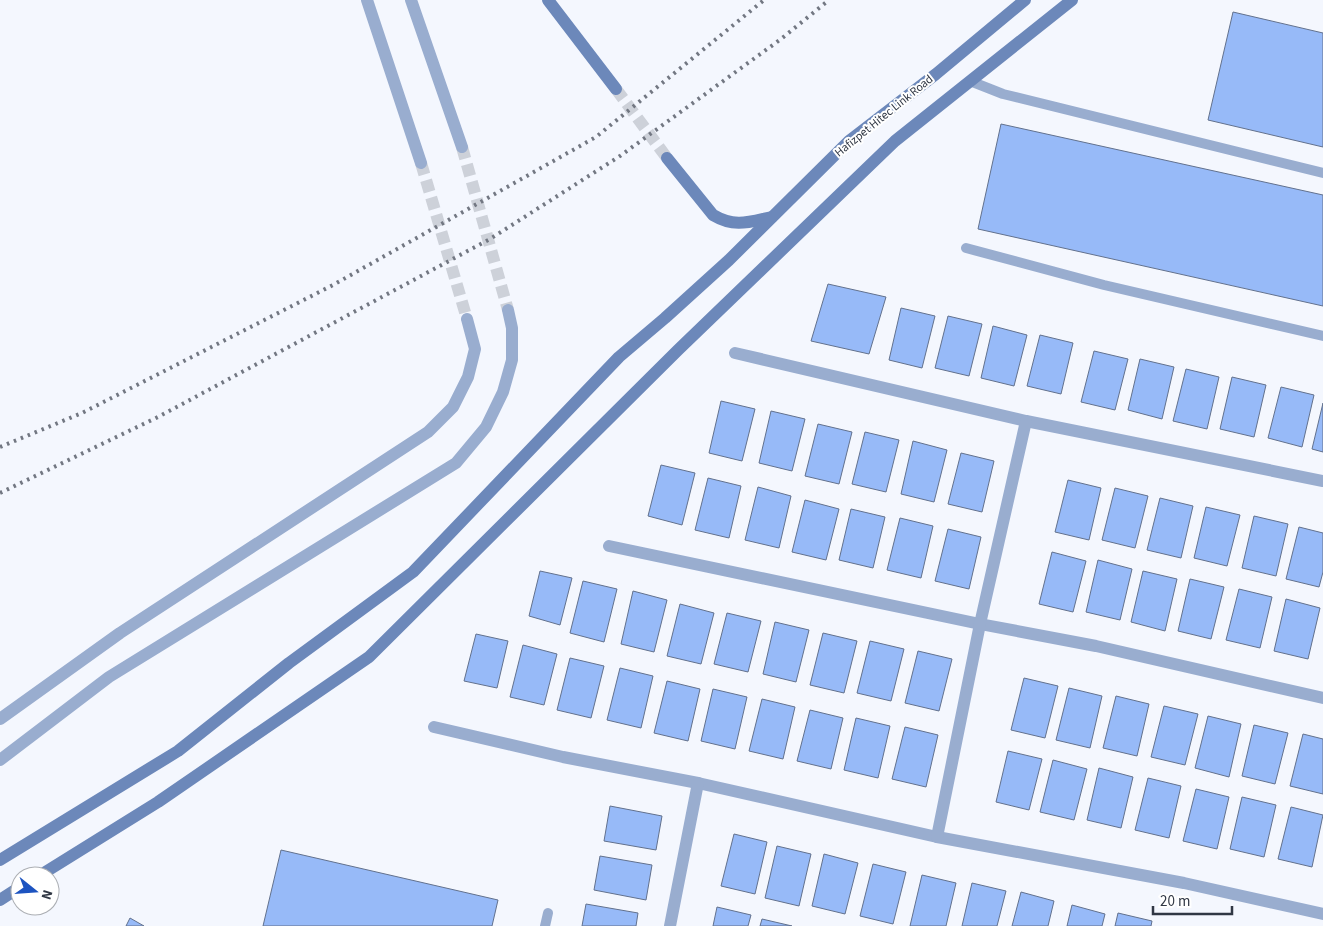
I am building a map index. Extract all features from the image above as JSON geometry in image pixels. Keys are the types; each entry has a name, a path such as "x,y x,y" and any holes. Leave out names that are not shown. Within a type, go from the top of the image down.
{"main road":[{"path":"548,0 616,90"},
{"name":"Hafizpet Hitec Link Road","path":"0,860 178,751 289,663 414,572 619,357 666,318 729,260 850,141 936,74 1025,0"},
{"path":"55,866 158,802 369,657 678,350 895,141 1072,0"},
{"path":"667,158 713,215 721,220 732,223 746,223 773,216"}],"street":[{"path":"367,0 421,163"},
{"path":"411,0 462,147"},
{"path":"0,760 109,677 456,463 486,427 503,392 512,360 512,328 508,310"},
{"path":"0,719 120,633 428,432 453,407 468,377 475,349 467,319"},
{"path":"735,353 1026,421 1323,481"},
{"path":"937,837 980,624 1026,421"},
{"path":"609,546 980,624 1096,646 1323,698"},
{"path":"434,727 563,757 698,783 937,837 1184,883 1323,914"},
{"path":"670,926 698,783"}],"lane":[{"path":"970,81 1003,94 1323,173"},
{"path":"966,248 1104,285 1323,336"},
{"path":"545,926 548,913"}],"building":[{"path":"1233,12 1323,33 1323,147 1208,120"},
{"path":"1001,124 1323,195 1323,306 978,229"},
{"path":"828,284 886,297 869,354 811,341"},
{"path":"901,308 935,316 922,368 889,360"},
{"path":"948,316 982,324 969,376 935,368"},
{"path":"993,326 1027,335 1014,386 981,378"},
{"path":"1040,335 1073,343 1061,394 1027,386"},
{"path":"1094,351 1128,359 1115,410 1081,402"},
{"path":"1140,359 1174,367 1162,419 1128,410"},
{"path":"1186,369 1219,377 1207,429 1173,421"},
{"path":"1232,377 1266,385 1254,437 1220,429"},
{"path":"1281,387 1314,395 1302,447 1268,438"},
{"path":"721,401 755,409 742,461 709,453"},
{"path":"1323,403 1323,452 1312,449"},
{"path":"771,411 805,419 792,471 759,463"},
{"path":"818,424 852,432 839,484 805,476"},
{"path":"865,432 899,440 886,492 852,484"},
{"path":"913,441 947,450 934,502 901,494"},
{"path":"961,453 994,461 982,512 948,504"},
{"path":"661,465 695,473 682,525 648,516"},
{"path":"708,478 741,486 729,538 695,530"},
{"path":"1068,480 1101,488 1089,540 1055,532"},
{"path":"758,487 791,496 779,548 745,540"},
{"path":"1115,488 1148,496 1135,548 1102,540"},
{"path":"1160,498 1193,506 1181,558 1147,550"},
{"path":"805,500 839,509 826,560 792,552"},
{"path":"1206,507 1240,515 1227,566 1194,558"},
{"path":"851,509 885,517 873,568 839,560"},
{"path":"1254,516 1288,524 1276,576 1242,568"},
{"path":"900,518 933,526 921,578 887,570"},
{"path":"1299,527 1323,533 1323,572 1319,587 1286,579"},
{"path":"948,529 981,537 969,589 935,581"},
{"path":"1052,552 1086,561 1073,612 1039,604"},
{"path":"1098,560 1132,569 1120,620 1086,612"},
{"path":"540,571 572,578 560,625 529,616"},
{"path":"1143,571 1177,579 1165,631 1131,622"},
{"path":"1190,579 1224,587 1211,639 1178,631"},
{"path":"583,581 617,589 604,642 570,633"},
{"path":"1239,589 1272,597 1260,648 1226,640"},
{"path":"633,591 667,600 654,652 621,644"},
{"path":"1286,599 1320,608 1308,659 1274,651"},
{"path":"680,604 714,613 701,664 667,656"},
{"path":"727,613 761,621 748,672 714,664"},
{"path":"775,622 809,630 796,682 763,674"},
{"path":"823,633 857,641 844,693 810,685"},
{"path":"476,634 508,641 497,688 464,681"},
{"path":"870,641 904,649 891,701 857,693"},
{"path":"523,645 557,654 544,705 510,697"},
{"path":"918,651 952,659 939,711 905,703"},
{"path":"570,658 604,666 591,718 557,710"},
{"path":"620,668 653,676 641,728 607,720"},
{"path":"1024,678 1058,686 1045,738 1011,730"},
{"path":"667,681 700,689 688,741 654,733"},
{"path":"1069,688 1102,696 1090,748 1056,740"},
{"path":"713,689 747,697 735,749 701,741"},
{"path":"1116,696 1149,704 1137,756 1103,748"},
{"path":"762,699 795,707 783,759 749,751"},
{"path":"1164,706 1198,714 1185,765 1151,757"},
{"path":"810,710 843,718 831,769 797,761"},
{"path":"1208,716 1241,724 1229,777 1195,768"},
{"path":"856,718 890,726 878,778 844,770"},
{"path":"1254,725 1288,733 1275,784 1242,776"},
{"path":"905,727 938,735 926,787 892,779"},
{"path":"1303,734 1323,739 1323,794 1290,786"},
{"path":"1008,751 1042,759 1029,810 996,802"},
{"path":"1053,760 1087,769 1074,820 1040,812"},
{"path":"1099,768 1133,777 1121,828 1087,820"},
{"path":"1148,778 1181,786 1169,838 1135,830"},
{"path":"1196,789 1229,797 1217,849 1183,841"},
{"path":"1242,797 1276,805 1264,857 1230,849"},
{"path":"610,806 662,816 656,850 604,841"},
{"path":"1291,807 1323,815 1312,867 1278,859"},
{"path":"734,834 767,842 755,894 721,886"},
{"path":"777,846 811,854 799,906 765,898"},
{"path":"281,850 498,900 492,926 263,926"},
{"path":"824,854 858,863 845,914 812,906"},
{"path":"600,856 652,865 646,900 594,890"},
{"path":"873,864 906,872 893,924 860,916"},
{"path":"922,875 956,883 946,926 910,926"},
{"path":"972,883 1006,891 997,926 962,926"},
{"path":"1021,892 1054,901 1048,926 1012,926"},
{"path":"586,904 638,913 636,926 582,926"},
{"path":"1072,905 1105,914 1102,926 1067,926"},
{"path":"717,907 751,915 748,926 713,926"},
{"path":"1118,913 1152,921 1151,926 1115,926"},
{"path":"130,918 144,926 126,926"},
{"path":"762,919 792,926 760,926"}],"tunnel":[{"path":"616,89 667,158"},
{"path":"462,147 508,310"},
{"path":"421,163 467,319"}],"railway":[{"path":"0,447 82,413 333,285 596,137 764,0"},
{"path":"0,493 158,417 490,239 620,156 781,39 829,0"}]}
